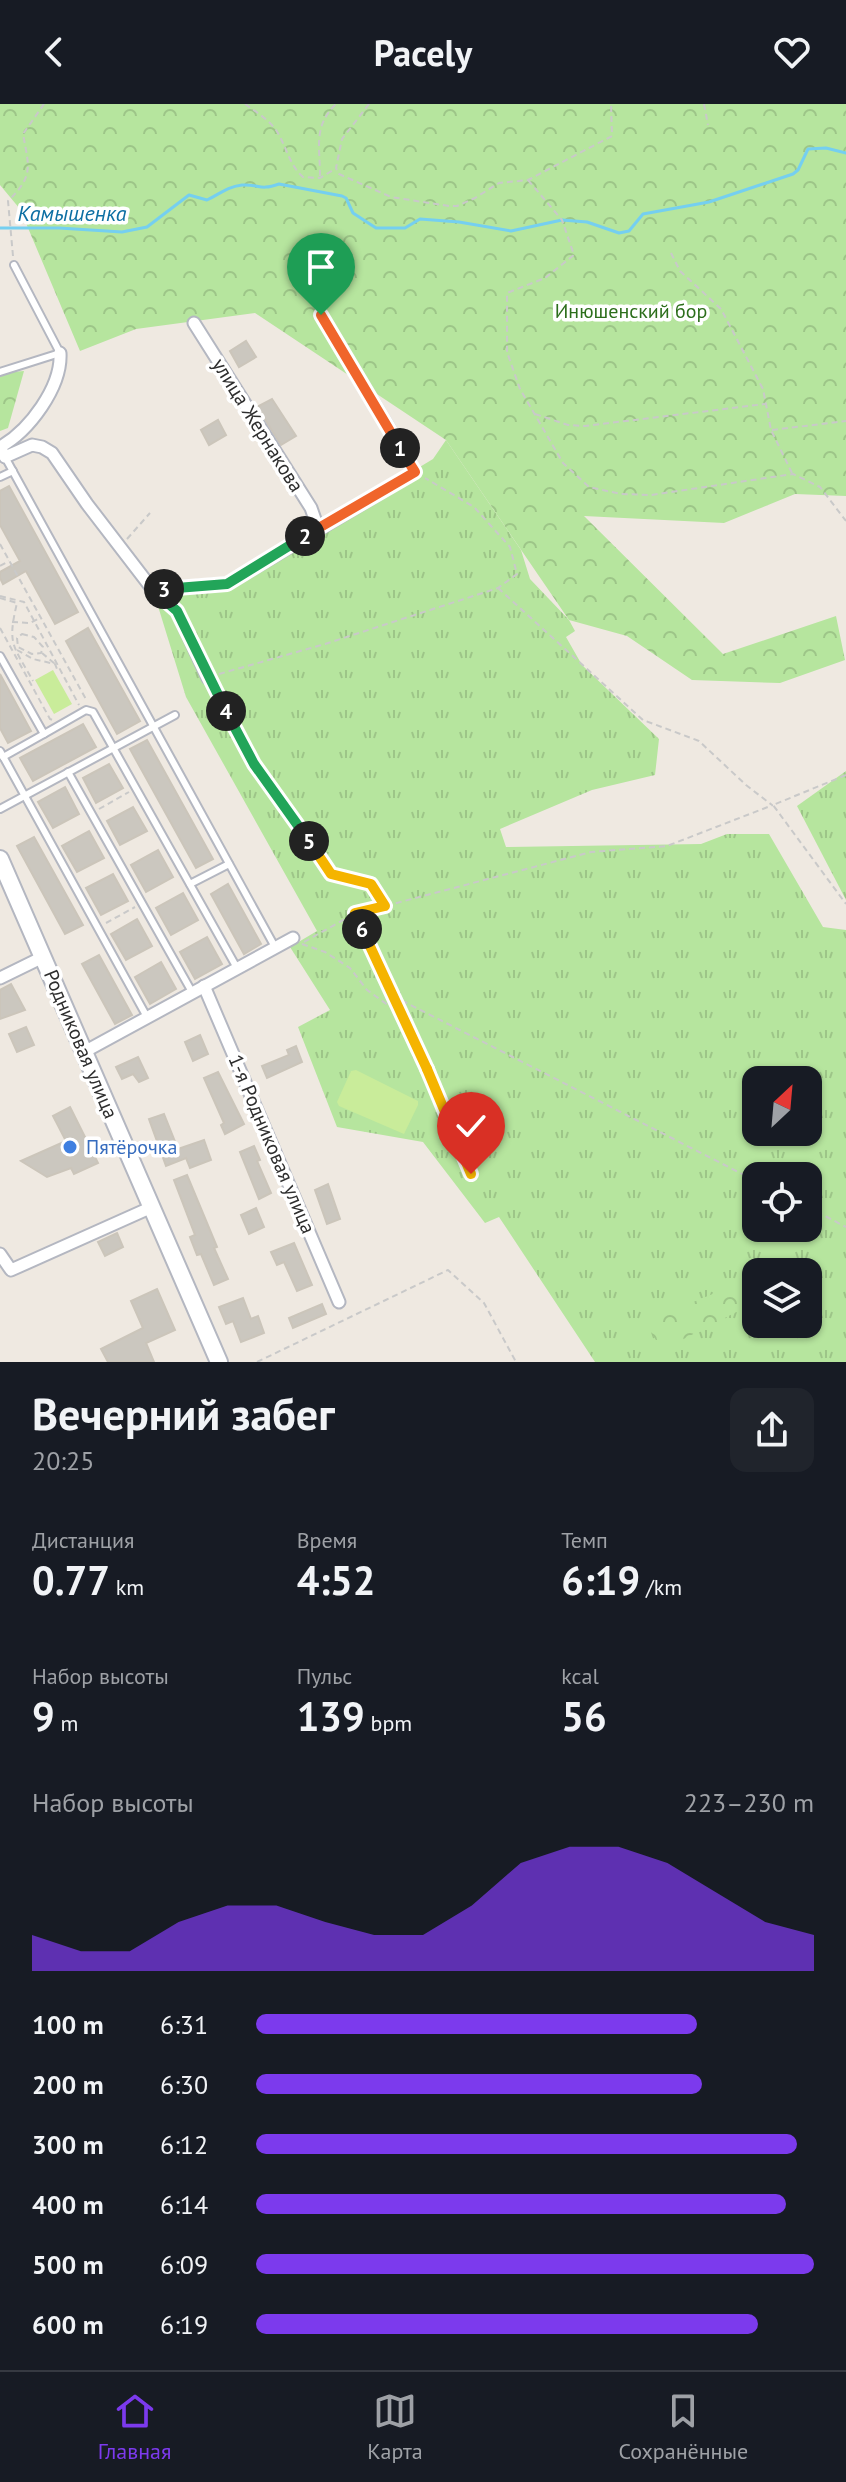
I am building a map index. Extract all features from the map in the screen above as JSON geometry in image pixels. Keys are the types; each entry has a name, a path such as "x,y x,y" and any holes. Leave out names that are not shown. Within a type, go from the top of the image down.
{"street":[{"path":"153,590 227,584 415,472 321,315"},
{"name":"улица Жернакова","path":"194,323 311,508 318,528"},
{"path":"2,450 27,424 56,385 61,370 60,353"},
{"path":"2,450 32,445 52,453 153,590 177,611 208,678"},
{"name":"Родниковая улица","path":"0,859 219,1362"},
{"path":"84,1052 293,937"},
{"path":"0,978 43,957"},
{"name":"1-я Родниковая улица","path":"204,986 339,1302"},
{"path":"0,1254 11,1270 152,1207"}],"lane":[{"path":"0,372 60,353 14,265"},
{"path":"2,450 275,947"},
{"path":"0,477 13,471"},
{"path":"0,656 44,734"},
{"path":"147,1017 2,754 90,709 237,968"},
{"path":"0,809 175,715"},
{"path":"68,772 192,993"},
{"path":"190,884 229,864"}],"path":[{"path":"14,265 8,201 23,187 30,170 23,134 44,104"},
{"path":"245,104 268,120 299,175 310,179 320,178 336,168 342,139 369,104"},
{"path":"320,178 320,131 325,114 336,104"},
{"path":"336,168 346,179 391,197 457,206 499,183 528,180 612,136 611,104"},
{"path":"704,104 708,125"},
{"path":"528,180 562,220 574,255 545,278 507,293 507,352 520,389 563,463 589,487 621,494 651,495 793,474 820,487 846,521"},
{"path":"671,253 680,271 721,309 763,389 771,430 793,474"},
{"path":"535,413 568,425 585,426 766,404"},
{"path":"771,430 846,421"},
{"path":"385,906 371,884 331,874 254,764 208,678 498,588 517,574 510,547 474,507 415,472"},
{"path":"121,546 150,513"},
{"path":"0,544 90,709"},
{"path":"0,566 10,561"},
{"path":"498,588 643,720 699,741 746,785 773,805 846,904"},
{"path":"0,597 23,601 80,703 71,710"},
{"path":"0,597 17,603 11,622 11,638 19,650 33,659 56,666 41,652 41,643 34,637 22,634 16,642 19,650 18,658 50,719 62,715"},
{"path":"11,622 41,618"},
{"path":"0,628 33,681"},
{"path":"41,643 52,637"},
{"path":"19,650 32,654 41,652"},
{"path":"11,661 18,658"},
{"path":"68,682 75,679"},
{"path":"34,702 39,699"},
{"path":"402,1016 367,990 350,968 325,952 301,944 355,913 591,852 667,846 846,775"},
{"path":"91,813 136,788"},
{"path":"98,928 142,904"},
{"path":"355,913 443,1102 471,1174"},
{"path":"393,996 742,1174"},
{"path":"822,1214 846,1227"},
{"path":"257,1362 448,1270 484,1303 516,1362"}],"green space":[{"name":"Инюшенский бор","path":"0,104 846,104 846,496 795,494 724,523 584,516 723,654 836,616 845,660 780,683 692,680 627,636 569,620 446,440 255,313 136,329 80,351 20,209 0,185"},
{"path":"24,371 8,428 0,431 0,373"},
{"path":"446,440 521,550 530,579 569,620 575,631 566,637 582,665 659,739 655,775 592,790 500,829 506,847 701,844 727,834 769,834 823,927 846,930 846,1362 595,1362 499,1217 485,1223 423,1142 337,1127 298,1027 330,1010 290,947 317,931 186,697 153,590 227,583 433,459"},
{"path":"53,670 72,704 54,714 35,680"},
{"path":"846,771 846,900 797,806"},
{"path":"356,1070 418,1101 404,1134 339,1106 337,1102 351,1071"},
{"path":"742,1282 742,1309 662,1350 645,1322"}],"building":[{"path":"246,341 256,357 239,367 230,351"},
{"path":"272,399 296,436 281,445 257,407"},
{"path":"218,420 226,435 209,445 201,430"},
{"path":"9,486 78,612 55,624 26,571 3,584 0,578 0,572 20,561 0,525 0,491"},
{"path":"88,628 140,721 117,734 66,641"},
{"path":"0,674 31,731 8,743 0,728"},
{"path":"83,724 96,747 33,781 20,758"},
{"path":"147,740 213,859 196,868 130,749"},
{"path":"109,764 123,788 96,803 83,778"},
{"path":"65,787 79,814 53,828 38,802"},
{"path":"133,807 147,831 120,845 107,821"},
{"path":"89,831 104,858 77,872 62,846"},
{"path":"34,837 83,925 65,934 17,846"},
{"path":"158,850 173,877 146,892 131,865"},
{"path":"113,874 128,901 101,915 86,888"},
{"path":"228,884 261,944 244,954 211,894"},
{"path":"183,893 198,920 171,935 156,908"},
{"path":"137,919 152,946 126,960 111,934"},
{"path":"207,937 222,964 195,979 180,952"},
{"path":"99,955 132,1015 115,1024 82,964"},
{"path":"161,962 176,989 150,1004 135,977"},
{"path":"11,984 25,1010 0,1019 0,990"},
{"path":"26,1027 34,1045 17,1052 9,1034"},
{"path":"200,1035 208,1054 193,1061 185,1042"},
{"path":"296,1046 302,1062 267,1078 262,1066 289,1055 287,1050"},
{"path":"138,1057 148,1078 139,1082 133,1074 122,1079 116,1067"},
{"path":"218,1072 244,1124 225,1134 221,1125 224,1123 204,1078"},
{"name":"Пятёрочка","path":"70,1107 98,1163 74,1174 71,1168 47,1177 21,1161 66,1141 53,1116"},
{"path":"164,1114 178,1149 204,1140 211,1160 190,1168 186,1158 166,1166 149,1119"},
{"path":"254,1146 271,1193 259,1199 240,1152"},
{"path":"187,1175 228,1279 214,1285 190,1237 195,1235 174,1180"},
{"path":"328,1184 340,1219 327,1224 315,1190"},
{"path":"256,1208 264,1227 249,1234 241,1215"},
{"path":"117,1233 123,1247 105,1256 98,1242"},
{"path":"294,1243 312,1285 297,1291 284,1262 277,1265 271,1252"},
{"path":"157,1289 175,1330 146,1343 154,1362 108,1362 101,1349 143,1328 131,1301"},
{"path":"243,1298 251,1319 258,1316 264,1333 241,1342 233,1321 226,1324 219,1307"},
{"path":"322,1304 326,1314 293,1328 289,1318"}],"waterway":[{"name":"Камышенка","path":"0,228 122,232 147,227 189,195 207,200 236,186 267,187 279,184 342,196 353,213 376,228 405,228 420,219 511,231 562,220 587,222 619,233 629,231 643,214 709,202 793,174 808,149 826,148 846,153"}],"place":[{"name":"Пятёрочка","path":"70,1147"}],"route":[{"path":"321,315 415,472 227,584 153,590 177,611 208,678 254,764 331,874 371,884 385,906 355,913 443,1102 471,1174"}]}
